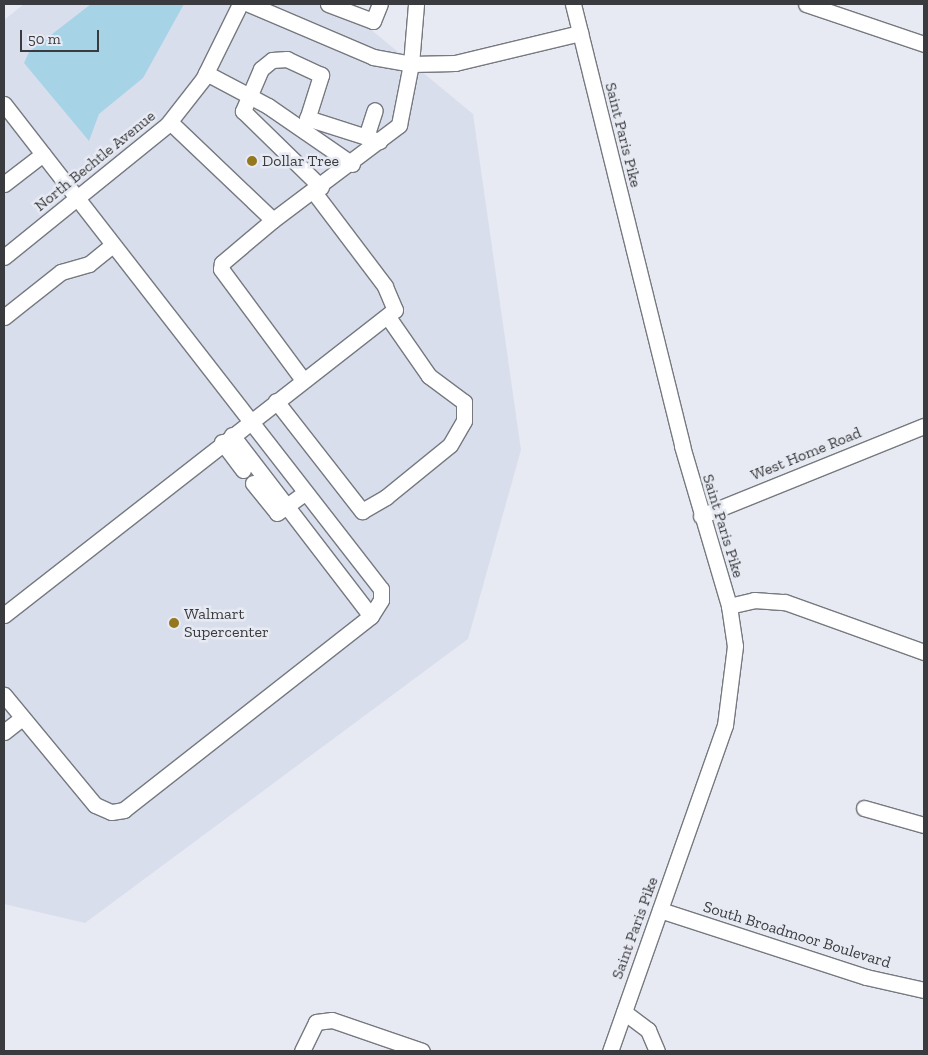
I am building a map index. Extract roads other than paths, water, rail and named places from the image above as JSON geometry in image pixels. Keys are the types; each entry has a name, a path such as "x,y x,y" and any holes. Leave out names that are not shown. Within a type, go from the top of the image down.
{"street":[{"name":"North Bechtle Avenue","path":"4,257 78,199 170,122 206,73 240,4"},
{"path":"249,4 373,57 411,64 455,63 580,33"},
{"path":"328,4 351,9 373,21 380,4"},
{"path":"303,380 221,269 222,263 273,220 352,164 373,139 399,125 411,64 416,4"},
{"name":"Saint Paris Pike","path":"573,4 701,516 729,606 735,646 731,700 610,1051"},
{"path":"806,4 924,44"},
{"path":"4,615 249,421 395,310 385,286 317,189 243,111 261,68 272,60 287,59 316,69 321,75 306,124"},
{"path":"206,73 306,124 373,139"},
{"path":"4,104 78,199 111,246 381,589 381,600 371,616 124,810 111,812 95,805 4,695"},
{"path":"373,139 375,110"},
{"path":"170,122 273,220"},
{"path":"306,124 352,164"},
{"path":"4,184 43,154"},
{"path":"4,317 61,272 89,264 111,246"},
{"path":"276,401 362,511 386,497 450,445 464,421 464,402 429,376 388,317"},
{"name":"West Home Road","path":"701,516 924,426"},
{"path":"227,439 243,470"},
{"path":"227,439 286,506 371,616"},
{"path":"253,483 277,513 305,492"},
{"path":"729,606 754,600 785,602 924,652"},
{"path":"4,732 22,718"},
{"path":"864,808 924,825"},
{"name":"South Broadmoor Boulevard","path":"660,910 866,977 924,990"},
{"path":"624,1012 648,1030 656,1051"},
{"path":"302,1051 316,1022 332,1020 422,1051"}],"water":[{"path":"91,4 184,4 143,78 99,114 89,141 24,63 29,52"}],"place":[{"name":"Dollar Tree","path":"252,161"},
{"name":"Walmart Supercenter","path":"174,623"}]}
